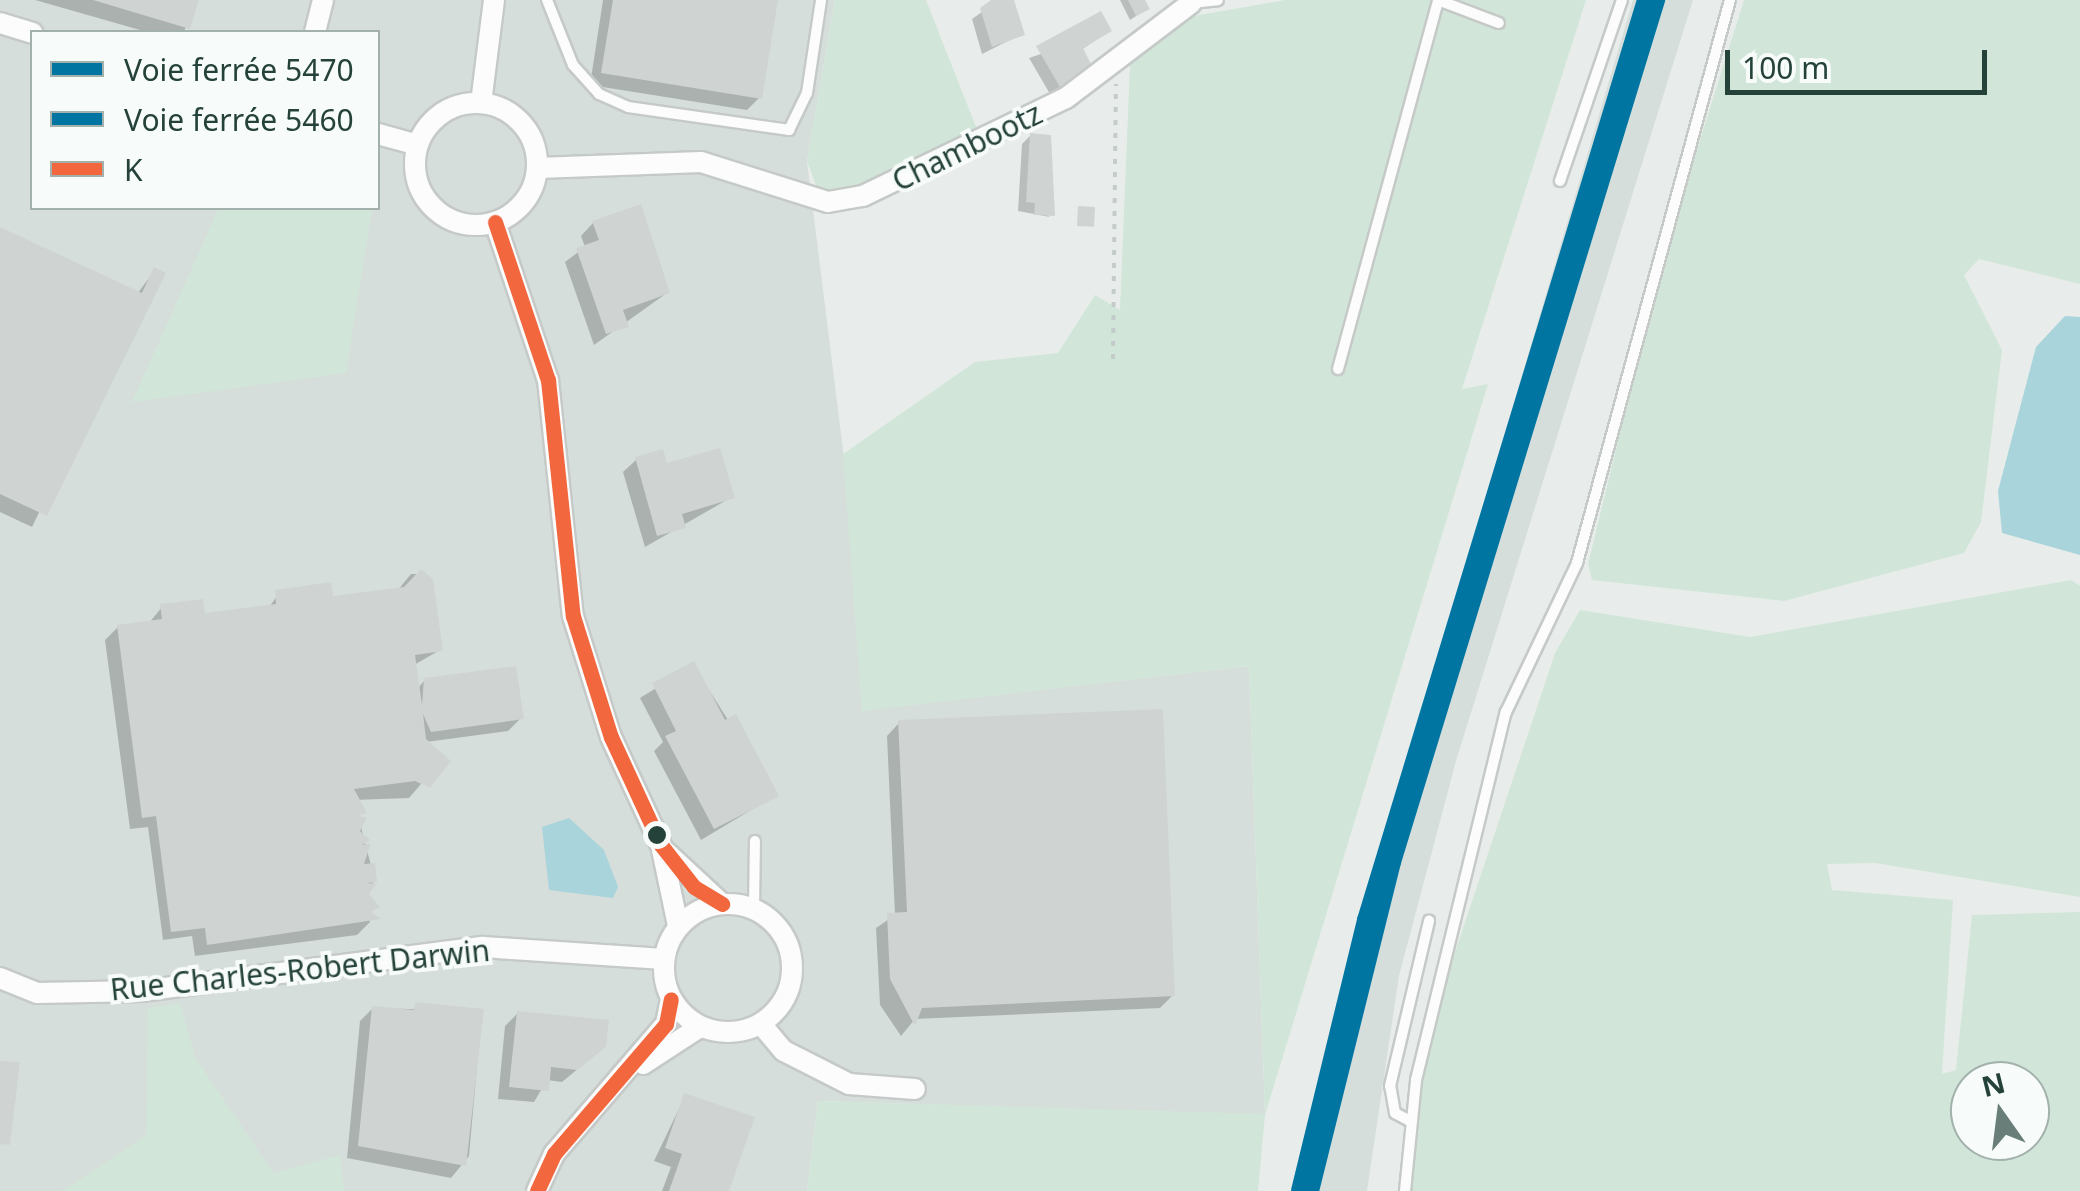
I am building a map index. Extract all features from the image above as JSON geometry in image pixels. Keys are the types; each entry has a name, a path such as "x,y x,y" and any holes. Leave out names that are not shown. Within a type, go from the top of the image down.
{"street":[{"path":"316,30 323,0"},
{"path":"480,103 494,0"},
{"name":"Chambootz","path":"538,168 701,162 828,202 863,196 1066,98 1191,3"},
{"path":"0,23 30,32"},
{"path":"480,103 528,131 538,168 516,210 495,222 440,214 418,182 418,145 442,113 480,103"},
{"path":"380,135 418,145"},
{"path":"495,222 548,380 573,616 612,737 661,845 678,926 664,959 670,998 666,1024 633,1071 554,1154 537,1191"},
{"path":"633,1071 700,1026 761,1024 787,994 791,954 754,909 722,904 694,887 661,845"},
{"path":"678,926 722,904"},
{"name":"Rue Charles-Robert Darwin","path":"0,978 37,993 142,991 483,947 664,959"},
{"path":"670,998 700,1026"},
{"path":"761,1024 784,1051 849,1084 915,1089"}],"lane":[{"path":"546,0 573,66 599,94 628,108 789,130 807,94 821,0"},
{"path":"1191,3 1218,0"},
{"path":"1338,369 1438,0 1499,23"},
{"path":"1560,181 1622,0"},
{"path":"1405,1191 1410,1121 1506,712 1577,563 1730,0"},
{"path":"754,841 754,909"},
{"path":"1410,1121 1396,1113 1390,1086 1429,922"}],"path":[{"path":"1111,61 1113,359"}],"shaded area":[{"path":"0,0 835,0 807,161 850,506 862,710 1249,666 1265,1115 818,1101 807,1191 0,1191"},
{"path":"1633,0 1693,0 1456,761 1399,976 1367,1191 1291,1191 1336,1004"}],"green space":[{"path":"835,0 926,0 982,142 821,199 807,161"},
{"path":"1285,0 1586,0 1462,389 1488,384 1265,1115 1258,1191 807,1191 818,1101 1265,1114 1249,666 862,711 843,454 975,362 1058,353 1095,295 1120,310 1130,64 1194,16"},
{"path":"1744,0 2080,0 2080,284 1979,259 1964,275 2002,350 1981,522 1964,553 1784,601 1592,580 1588,564 1662,261"},
{"path":"218,210 372,210 346,373 132,402"},
{"path":"2071,580 2080,586 2080,897 1875,863 1827,864 1832,890 1953,900 1942,1074 1950,1072 1950,1161 2050,1161 2050,1061 1957,1061 1972,915 2080,912 2080,1191 1411,1191 1423,1048 1555,653 1580,610 1750,637"},
{"path":"180,1003 195,1057 273,1173 340,1155 344,1191 62,1191 146,1135 148,1008"}],"water":[{"path":"2065,316 2080,317 2080,555 2002,533 1998,491 2036,347"},
{"path":"569,818 604,850 618,887 613,898 549,890 542,827"}],"building":[{"path":"93,0 199,0 190,29"},
{"path":"613,0 778,0 762,99 601,73"},
{"path":"991,0 1014,0 1025,35 992,47 980,8"},
{"path":"1128,0 1145,0 1150,9 1136,16"},
{"path":"1101,11 1112,31 1083,48 1092,66 1060,87 1036,46"},
{"path":"1030,133 1051,135 1055,216 1034,215 1035,203 1026,202"},
{"path":"641,204 670,293 623,310 629,327 606,334 576,248 599,240 592,221"},
{"path":"1078,206 1095,207 1094,227 1077,226"},
{"path":"0,227 142,293 154,267 166,273 47,516 0,494"},
{"path":"720,448 735,498 682,514 686,528 657,536 635,457 663,449 667,463"},
{"path":"421,569 433,579 443,651 415,655 422,705 424,678 516,666 524,719 431,732 423,714 426,739 451,761 430,788 415,781 354,789 367,813 358,815 367,818 360,831 370,840 362,845 371,843 364,864 375,863 377,882 367,883 376,884 369,894 380,907 371,912 381,919 207,945 205,928 171,932 156,816 142,818 117,625 162,619 160,604 203,599 205,613 276,604 275,590 331,582 333,596 404,587"},
{"path":"694,661 725,720 736,714 779,796 714,829 665,736 676,731 652,683"},
{"path":"1163,709 1175,996 922,1008 915,1026 890,979 887,913 907,912 898,720"},
{"path":"415,1002 484,1009 466,1166 358,1146 372,1006 414,1010"},
{"path":"517,1011 609,1020 606,1047 577,1070 551,1067 549,1091 509,1087"},
{"path":"0,1061 20,1062 10,1145 0,1144"},
{"path":"684,1093 755,1117 729,1191 669,1191 682,1154 665,1148"}],"rail line":[{"name":"5460","path":"1300,1191 1366,920 1646,0"},
{"name":"5470","path":"1310,1191 1392,862 1656,0"}],"transit line":[{"name":"K","path":"495,222 548,380 573,616 611,737 661,845 694,887 722,904"},
{"name":"K","path":"537,1191 554,1154 666,1024 671,999"}]}
